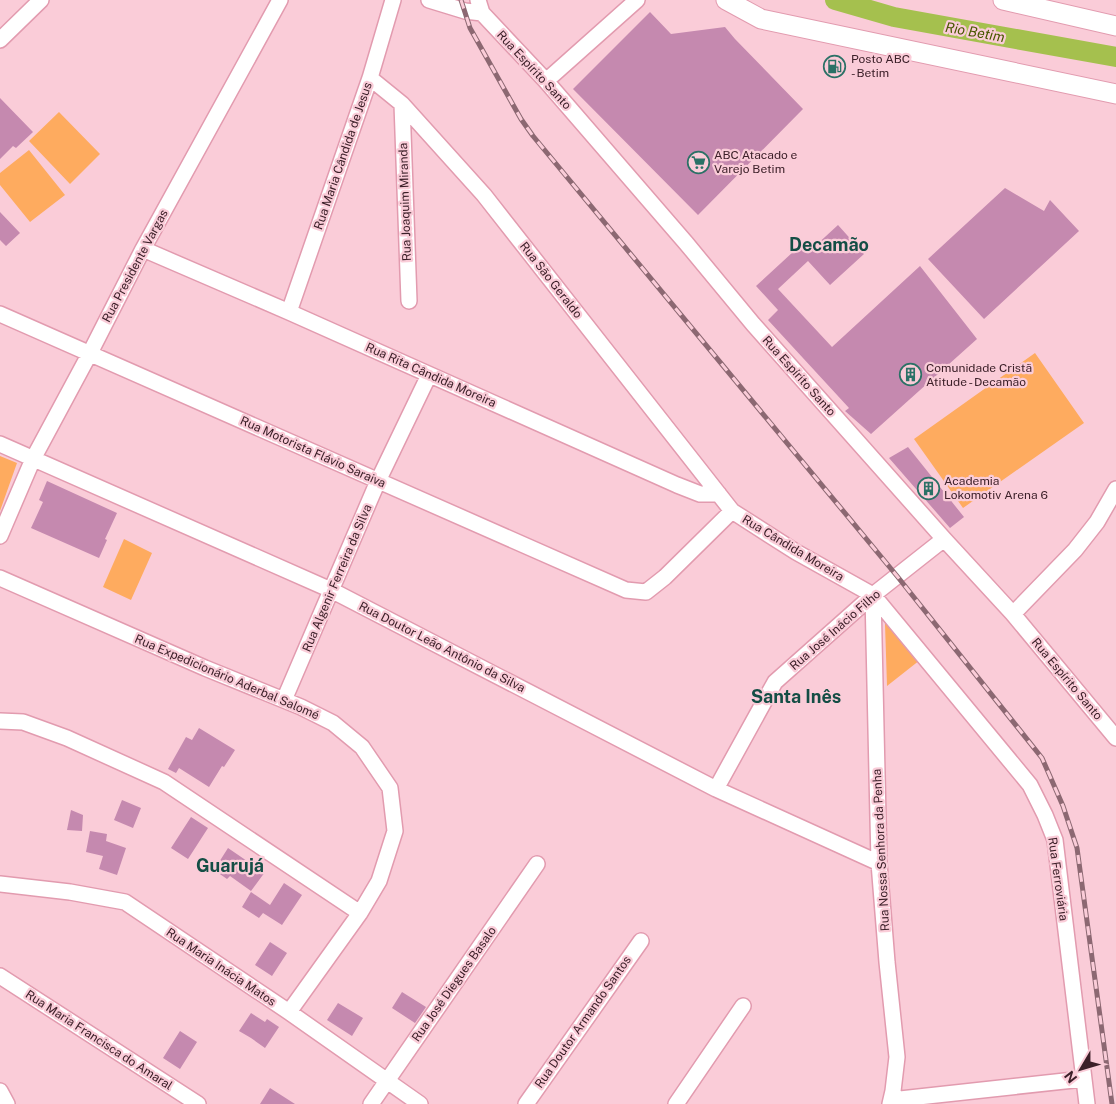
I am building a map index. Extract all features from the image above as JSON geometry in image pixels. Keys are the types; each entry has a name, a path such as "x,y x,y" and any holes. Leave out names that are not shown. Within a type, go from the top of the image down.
{"main road":[{"path":"726,0 761,18 1116,94"},
{"path":"1002,0 1116,26"}],"street":[{"path":"0,40 40,0"},
{"name":"Rua Presidente Vargas","path":"0,536 33,459 143,249 280,0"},
{"name":"Rua Maria Cândida de Jesus","path":"289,312 370,78 393,0"},
{"path":"429,0 465,11 480,7"},
{"path":"460,0 480,7"},
{"path":"546,81 637,0"},
{"name":"Rua Espírito Santo","path":"480,7 680,236 753,324 1013,614 1116,738"},
{"name":"Rua São Geraldo","path":"370,78 402,104 484,195 720,494"},
{"name":"Rua Joaquim Miranda","path":"402,104 409,301"},
{"name":"Rua Rita Cândida Moreira","path":"143,249 700,494 720,494"},
{"name":"Rua Motorista Flávio Saraiva","path":"0,314 626,590 646,592 665,577 732,510"},
{"name":"Rua Algenir Ferreira da Silva","path":"284,700 378,481 428,374"},
{"name":"Rua Doutor Leão Antônio da Silva","path":"0,444 331,590 716,789 879,863"},
{"path":"1013,614 1075,550 1097,522 1116,489"},
{"name":"Rua Cândida Moreira","path":"720,494 732,510 796,552 873,595"},
{"name":"Rua José Inácio Filho","path":"716,789 775,682 873,595 944,539"},
{"name":"Rua Expedicionário Aderbal Salomé","path":"0,578 205,668 284,700 333,723 362,747 390,788 394,831 380,881 360,913 289,1012"},
{"name":"Rua Nossa Senhora da Penha","path":"873,595 879,863 897,1057 891,1102"},
{"name":"Rua Ferroviária","path":"873,595 1030,785 1045,815 1055,840 1087,1104"},
{"path":"0,721 23,722 67,738 164,782 360,913"},
{"name":"Rua José Diegues Basalo","path":"371,1104 537,864"},
{"name":"Rua Maria Inácia Matos","path":"0,884 70,892 125,902 289,1012 420,1104"},
{"name":"Rua Doutor Armando Santos","path":"526,1104 641,941"},
{"name":"Rua Maria Francisca do Amaral","path":"0,976 198,1104"},
{"path":"676,1104 743,1006"},
{"path":"891,1102 1083,1079"},
{"path":"0,1092 7,1104"}],"shaded area":[{"path":"59,112 100,154 70,184 29,141"},
{"path":"29,150 65,195 30,222 0,185 0,173"},
{"path":"1035,353 1084,423 963,508 914,439"},
{"path":"0,456 17,463 0,511"},
{"path":"124,539 152,553 131,600 103,587"},
{"path":"886,622 920,660 887,686 885,624"}],"building":[{"name":"ABC Atacado e Varejo Betim","path":"650,12 671,34 725,27 803,109 698,215 573,89"},
{"path":"0,98 33,132 16,148 13,146 0,159"},
{"path":"1005,188 1044,211 1050,200 1079,231 984,319 928,259"},
{"path":"0,212 20,233 6,246 0,240"},
{"path":"838,225 864,254 830,285 808,261 778,289 832,347 920,266 977,339 871,434 845,411 849,408 768,320 778,310 756,286 806,240 813,248"},
{"name":"Academia Lokomotiv Arena 6","path":"908,447 964,517 950,528 889,458"},
{"path":"47,481 117,513 99,558 31,528 43,502 39,500"},
{"path":"199,728 235,750 209,787 179,768 176,773 168,769 186,737 192,740"},
{"path":"122,800 141,808 133,828 114,820"},
{"path":"71,810 83,815 82,831 67,830"},
{"path":"191,817 208,828 188,859 171,848"},
{"path":"90,831 107,834 106,841 126,848 117,875 99,869 103,856 86,852"},
{"path":"228,848 265,872 251,891 230,876 227,879 214,870"},
{"path":"284,883 302,895 282,925 263,913 259,918 242,907 251,892 270,905"},
{"path":"270,942 287,953 272,976 255,965"},
{"path":"402,992 426,1007 415,1023 392,1008"},
{"path":"338,1003 363,1018 352,1036 327,1020"},
{"path":"251,1013 265,1022 267,1019 279,1027 265,1048 239,1031"},
{"path":"180,1031 197,1042 180,1069 163,1058"},
{"path":"270,1088 295,1104 260,1104"}],"waterway":[{"name":"Rio Betim","path":"835,0 894,17 1116,57"}],"railway":[{"path":"461,0 470,28 521,119 533,136 897,576 1042,758 1063,806 1077,848 1112,1104"}],"place":[{"name":"Posto ABC - Betim","path":"835,66"},
{"name":"ABC Atacado e Varejo Betim","path":"698,162"},
{"name":"Comunidade Cristã Atitude - Decamão","path":"910,375"},
{"name":"Academia Lokomotiv Arena 6","path":"928,488"}],"district":[{"name":"Decamão","path":"829,245"},
{"name":"Santa Inês","path":"796,697"},
{"name":"Guarujá","path":"230,866"}]}
